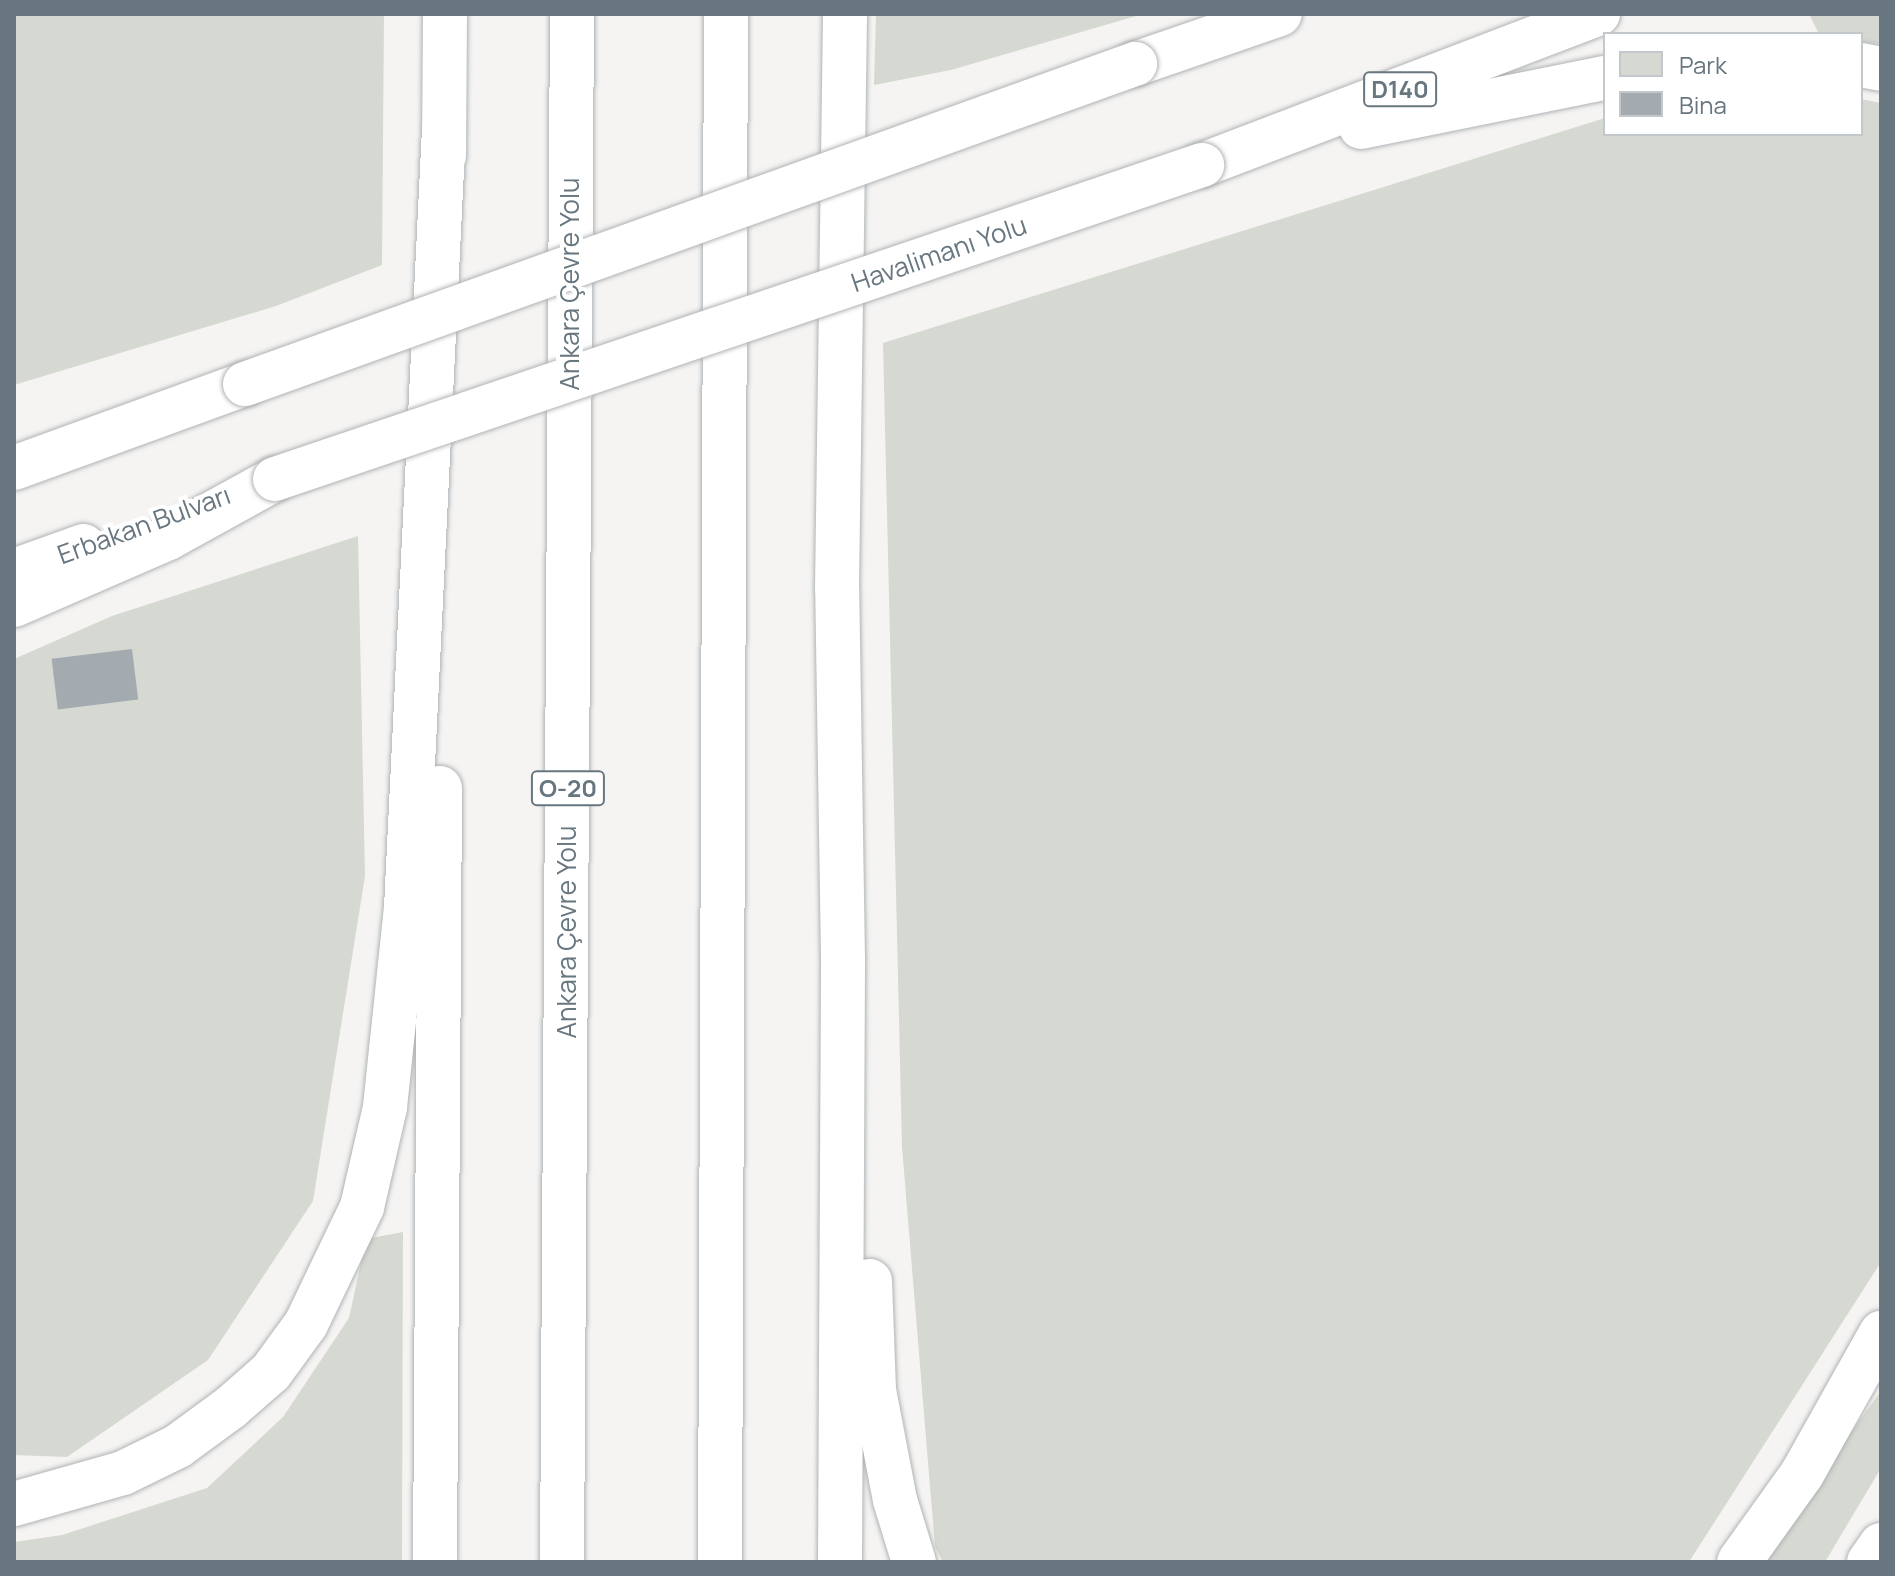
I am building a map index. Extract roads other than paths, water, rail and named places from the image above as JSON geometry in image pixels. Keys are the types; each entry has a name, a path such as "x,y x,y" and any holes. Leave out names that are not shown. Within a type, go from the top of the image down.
{"highway":[{"path":"435,1562 445,14"},
{"name":"Ankara Çevre Yolu","path":"562,1562 572,14"},
{"path":"720,1562 726,14"},
{"path":"840,1562 843,959 837,588 844,89 848,14"},
{"path":"14,468 1252,21 1280,14"},
{"name":"Havalimanı Yolu","path":"275,479 1216,159 1598,14"},
{"path":"1216,159 1603,78"},
{"path":"14,1504 123,1473 178,1446 231,1407 271,1372 306,1324 362,1207 385,1107 406,908 444,127"},
{"path":"14,441 245,384"},
{"path":"14,605 168,538 275,479"},
{"name":"Erbakan Bulvarı","path":"14,571 275,479"},
{"path":"837,588 874,1390 895,1500 914,1562"},
{"path":"1739,1562 1802,1474 1881,1333"},
{"path":"1869,1562 1881,1545"}]}
